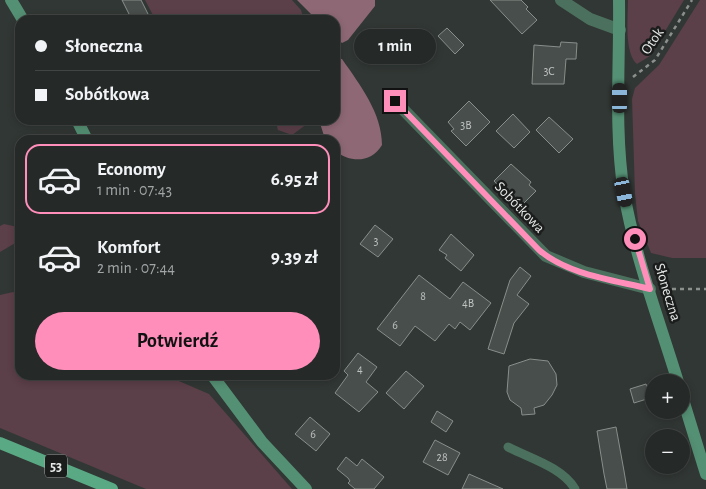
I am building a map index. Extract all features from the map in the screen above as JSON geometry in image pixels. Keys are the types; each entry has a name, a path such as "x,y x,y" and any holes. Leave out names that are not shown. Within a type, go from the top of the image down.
{"main road":[{"name":"53","path":"0,443 112,489"}],"street":[{"path":"11,0 20,15"},
{"path":"561,0 590,19 620,30"},
{"name":"Słoneczna","path":"619,0 620,144 624,192 630,223 676,374"},
{"name":"Sobótkowa","path":"395,101 546,256 584,272 650,289"},
{"path":"216,380 262,442 306,489"},
{"path":"689,419 706,474"}],"lane":[{"path":"508,447 555,471 570,481 575,489"}],"path":[{"name":"Otok","path":"620,82 638,75 655,60 692,0"},
{"path":"650,289 706,289"}],"shaded area":[{"path":"145,0 292,0 301,10 302,15 235,15 153,15"},
{"path":"297,0 375,0 375,6 348,40 342,43 340,41 340,15 312,15"},
{"path":"628,0 684,0 650,56 637,64 630,52 628,43"},
{"path":"700,0 706,0 706,258 672,258 651,253 638,221 635,194 632,99 635,88 659,65"},
{"path":"340,59 342,59 369,100 378,122 382,145 367,158 348,158 340,154 340,135 324,135 321,125 340,125"},
{"path":"276,125 306,125 292,135 278,130"},
{"path":"4,224 15,226 15,243 0,252 0,226"},
{"path":"15,293 15,380 177,380 209,394 292,489 146,489 0,428 0,295"}],"building":[{"path":"122,0 141,0 148,15 130,15"},
{"path":"490,0 521,0 528,7 526,9 537,20 522,34"},
{"path":"447,28 464,45 455,54 438,36"},
{"path":"561,42 577,43 576,59 566,59 564,84 532,84 534,45 560,47"},
{"path":"469,101 490,122 466,146 451,131 454,129 448,122"},
{"path":"513,114 530,132 514,148 496,131"},
{"path":"549,117 573,139 559,153 536,130"},
{"path":"511,164 531,182 529,185 536,191 523,204 520,201 517,205 494,181"},
{"path":"375,225 393,239 378,257 360,244"},
{"path":"451,234 474,255 461,271 445,258 447,255 439,250"},
{"path":"520,267 531,276 517,295 529,304 514,323 504,354 488,349 510,280"},
{"path":"419,275 450,299 463,282 491,303 470,330 460,322 455,329 449,324 435,341 415,326 400,346 377,329"},
{"path":"358,353 377,367 366,382 378,392 359,412 335,393 348,375 344,371"},
{"path":"530,359 548,361 556,374 557,385 544,405 534,408 535,414 522,415 521,408 510,400 507,392 509,366"},
{"path":"406,371 424,386 404,409 386,393"},
{"path":"645,384 645,400 634,403 630,389"},
{"path":"437,411 453,421 446,432 431,422"},
{"path":"310,417 330,434 316,451 295,434"},
{"path":"616,427 627,489 607,489 604,474 597,431"},
{"path":"435,440 460,453 448,475 423,462"},
{"path":"346,457 357,466 362,459 384,477 374,489 355,489 348,483 350,481 348,478 337,469"},
{"path":"469,474 503,489 462,489"}],"route":[{"path":"395,101 539,250 553,261 584,272 650,289 635,239"}]}
